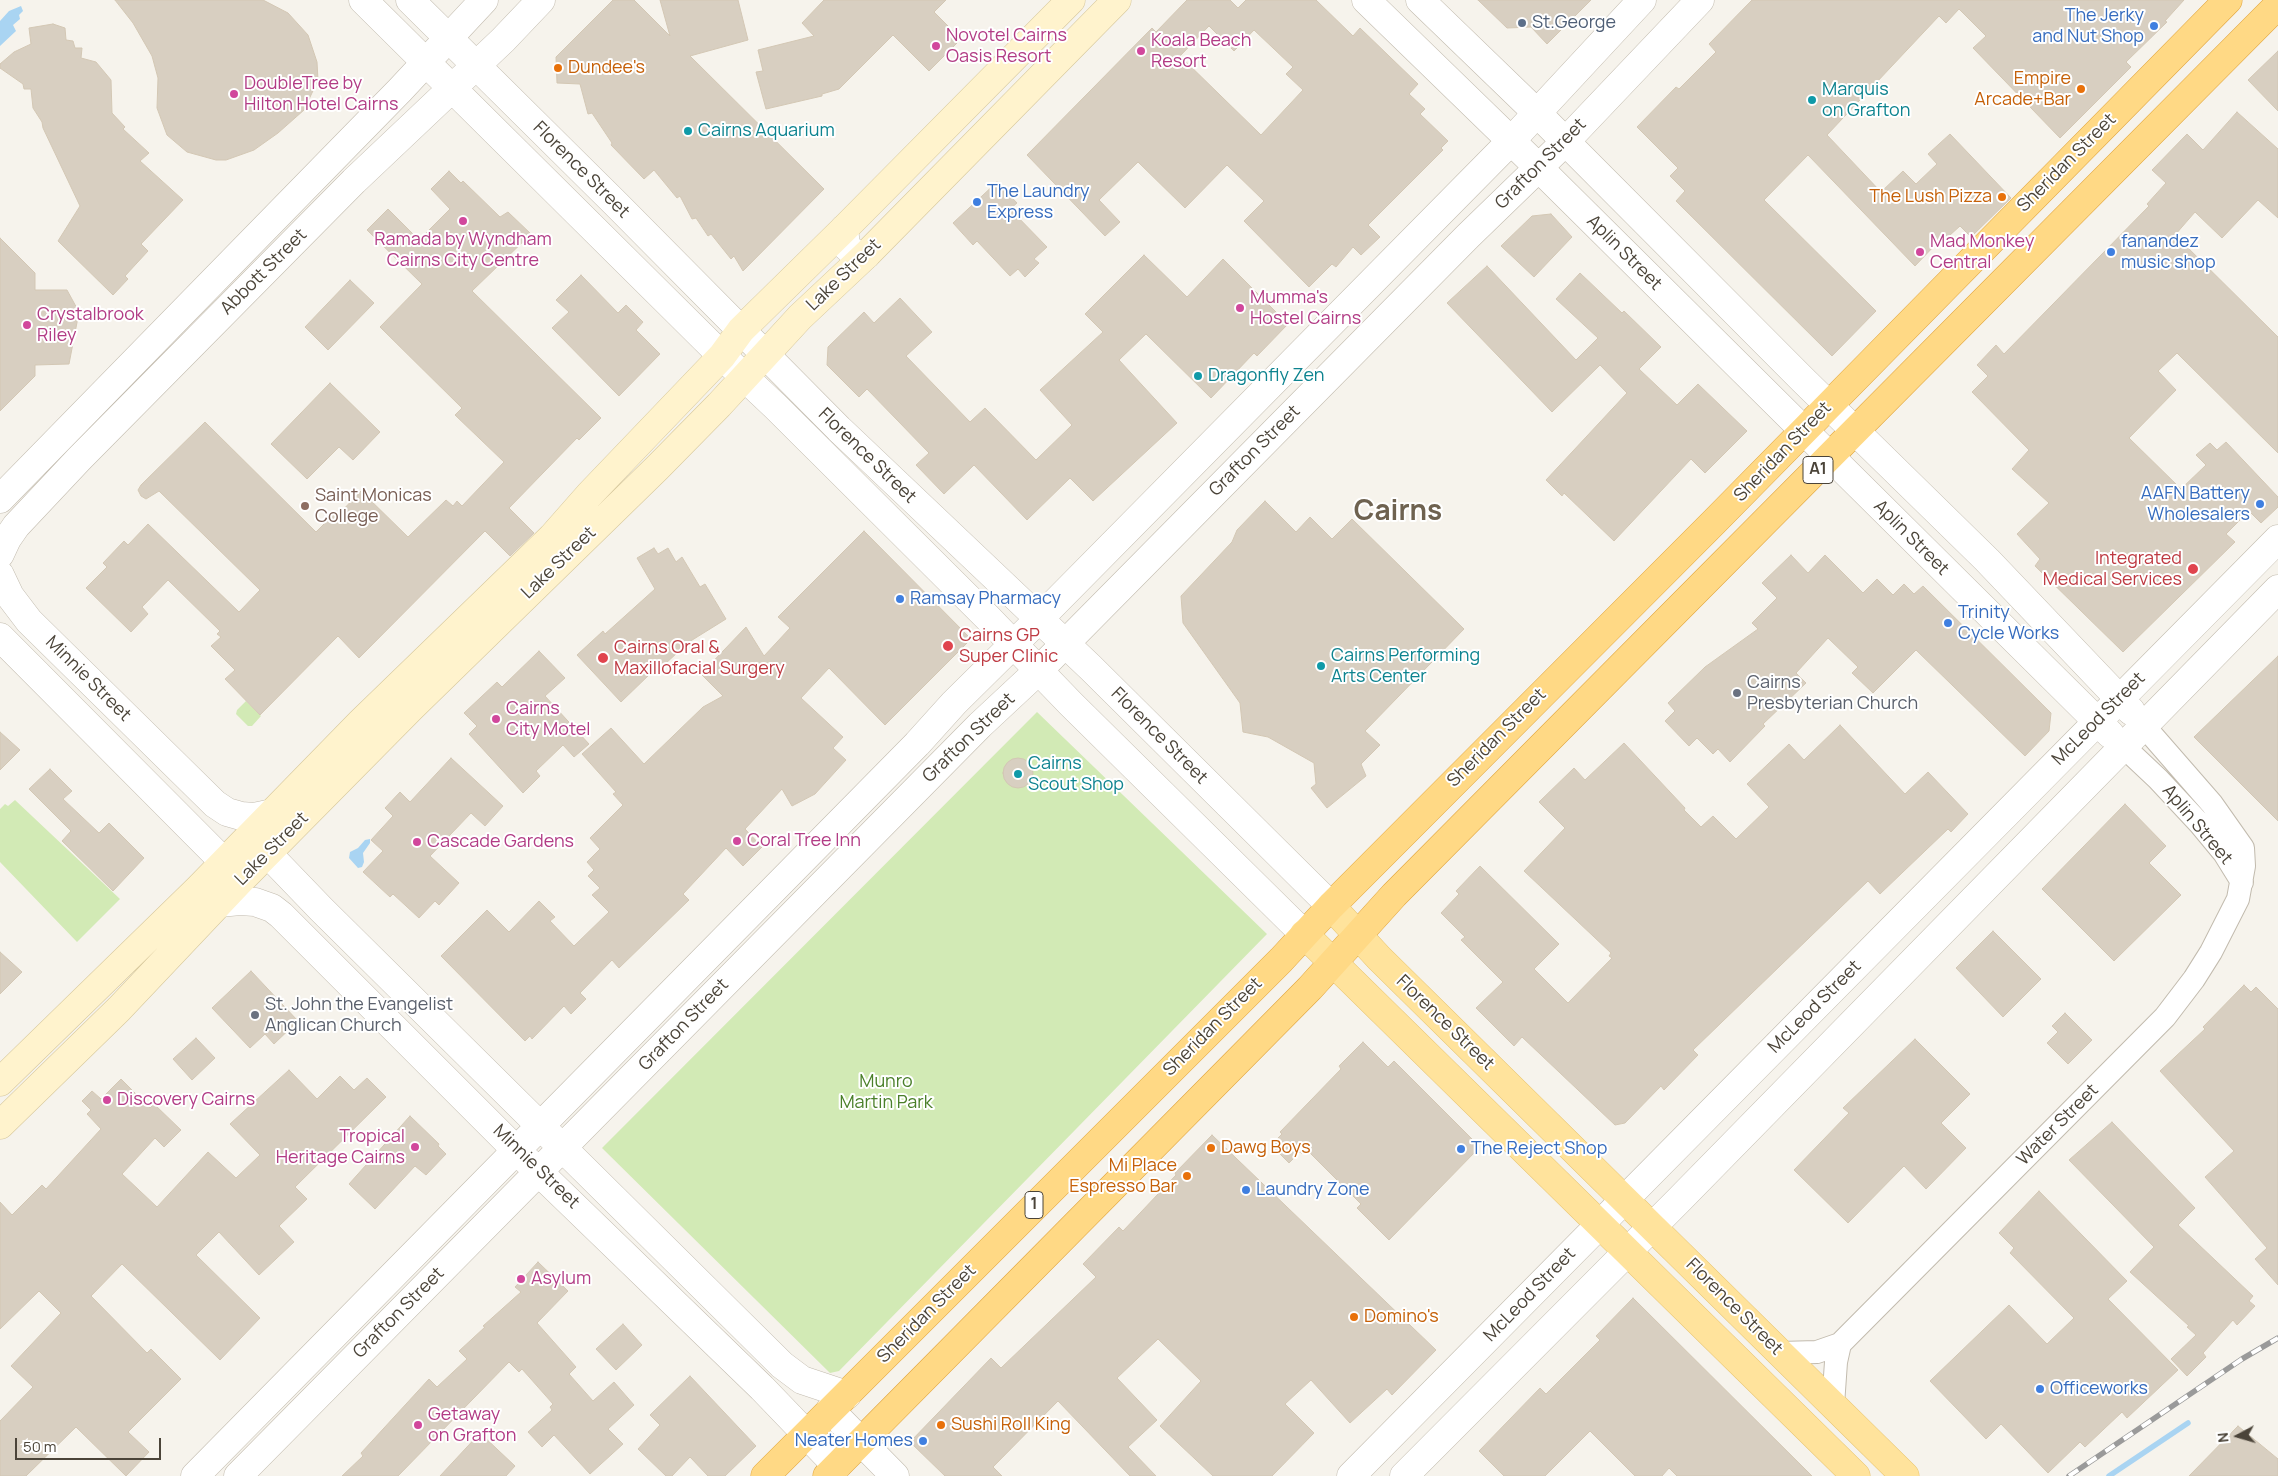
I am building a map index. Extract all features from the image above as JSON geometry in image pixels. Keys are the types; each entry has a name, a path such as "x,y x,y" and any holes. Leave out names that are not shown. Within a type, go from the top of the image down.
{"highway":[{"name":"Sheridan Street","path":"765,1476 1486,749 1714,522 2228,0"},
{"path":"2243,0 2253,12 2254,28"},
{"name":"Sheridan Street","path":"832,1471 1303,995 1357,934 2278,5"},
{"path":"1899,335 1901,348 1914,360 1926,361"},
{"path":"1714,522 1727,517 1741,531 1739,549"},
{"path":"1486,749 1490,764 1500,775 1513,777"}],"main road":[{"name":"Lake Street","path":"0,1082 224,862 361,722 552,537 722,356 741,330 1071,0"},
{"name":"Lake Street","path":"0,1125 140,986 411,708 657,468 800,317 866,256 1118,0"},
{"path":"224,862 268,854"},
{"name":"Florence Street","path":"1331,906 1357,934 1905,1476"},
{"name":"Florence Street","path":"1304,934 1628,1250 1856,1476"},
{"path":"122,962 131,963 138,967 140,986"}],"street":[{"name":"Florence Street","path":"364,0 722,356 745,376 1304,934"},
{"name":"Florence Street","path":"410,0 839,430 1065,644 1331,906"},
{"name":"Abbott Street","path":"0,499 426,63 484,0"},
{"name":"Abbott Street","path":"0,554 16,526 79,459 354,181 475,66 541,0"},
{"name":"Aplin Street","path":"1366,0 1510,142 1539,168 1830,458 2158,779 2224,853 2242,882"},
{"name":"Aplin Street","path":"1420,0 1537,113 1857,431 1998,572 2120,698 2212,804 2242,844 2244,858 2242,882"},
{"name":"Grafton Street","path":"195,1476 917,744 954,702 1039,619 1510,142 1642,0"},
{"name":"Grafton Street","path":"238,1476 980,725 1039,670 1468,236 1565,142 1700,0"},
{"path":"1440,211 1451,208 1463,221 1468,236"},
{"path":"844,229 846,246 856,256 866,256"},
{"path":"1141,514 1136,530 1148,541 1163,543"},
{"name":"McLeod Street","path":"1351,1476 2278,539"},
{"name":"Minnie Street","path":"0,575 10,596 29,621 215,804 227,812 254,817 273,813"},
{"name":"McLeod Street","path":"1404,1476 2278,589"},
{"name":"Minnie Street","path":"0,637 224,862"},
{"path":"954,702 966,704 977,712 980,725"},
{"path":"161,798 173,799 183,794 187,783 186,776"},
{"name":"Minnie Street","path":"268,854 321,910 564,1147 782,1365 839,1403 862,1442 895,1476"},
{"name":"Water Street","path":"1780,1353 1817,1352 1840,1344 2165,1017 2189,986 2211,952 2237,904 2242,882"},
{"name":"Minnie Street","path":"219,903 250,901 265,905 281,915 300,932 516,1150 762,1388 806,1434 832,1471"},
{"path":"300,932 305,916 321,910"},
{"path":"627,1039 634,1050 640,1055 653,1057"},
{"path":"587,1217 588,1209 599,1198 610,1194"},
{"path":"416,1251 429,1257 440,1273"},
{"path":"1833,1405 1836,1362 1840,1344"},
{"path":"762,1388 772,1385 780,1376 782,1365"}],"green space":[{"path":"246,701 261,716 252,726 248,726 236,714 237,710"},
{"name":"Munro Martin Park","path":"1037,712 1267,934 839,1371 830,1373 602,1148"},
{"path":"15,800 120,899 77,942 0,862 0,809 5,804 8,806"}],"water":[{"path":"21,6 23,11 19,15 20,19 13,25 16,31 0,46 0,21 9,11"},
{"path":"370,839 370,843 363,853 364,862 362,867 358,868 349,858 350,852 358,848 365,840"}],"building":[{"name":"DoubleTree by Hilton Hotel Cairns","path":"115,0 263,0 288,13 308,35 317,62 318,80 304,110 278,133 254,150 226,160 216,160 187,152 167,135 157,108 158,78 152,56 133,23"},
{"name":"Cairns Aquarium","path":"613,0 634,0 670,36 660,0 738,0 748,40 690,56 824,189 743,271 734,256 731,259 711,234 708,236 696,218 692,219 680,196 677,198 654,170 644,179 611,145 612,143 592,113 588,114 580,84 557,83 556,57"},
{"path":"824,0 946,0 934,12 961,39 929,71 893,35 839,89 822,94 822,96 766,109 756,72 763,71 758,50 814,36 802,23"},
{"path":"1187,0 1230,0 1238,8 1246,0 1316,0 1353,36 1360,28 1418,84 1409,94 1425,109 1420,114 1448,141 1441,148 1443,150 1368,225 1380,237 1361,255 1353,247 1336,267 1332,264 1309,287 1244,221 1264,201 1227,165 1185,208 1138,162 1099,200 1120,222 1105,236 1027,155 1152,28 1156,32","holes":["1209,26 1234,51 1254,30 1293,67 1286,74 1303,90 1261,135 1180,56"]},
{"path":"1478,0 1591,0 1547,44 1531,27 1507,28"},
{"path":"1752,0 2184,0 2165,21 2167,22 2126,62 2131,67 2060,138 1973,48 1986,36 1959,9 1946,23 1939,16 1827,135 1881,192 1903,171 1916,184 1937,164 1928,154 1950,134 2011,198 1971,237 1960,226 1939,245 1937,243 1915,266 1808,155 1764,200 1876,311 1832,356 1676,201 1685,191 1670,176 1678,168 1637,127 1676,87 1679,89 1716,52 1709,44"},
{"path":"53,24 65,28 66,40 73,41 75,48 82,48 81,58 96,62 111,80 112,113 125,127 123,129 149,153 140,161 183,200 141,244 148,251 125,276 128,279 113,295 58,241 80,206 43,128 42,122 33,108 31,89 24,89 23,84 0,68 0,64 14,52 31,44 29,28"},
{"path":"2278,51 2278,111 2248,80"},
{"path":"2237,112 2278,149 2278,218 2258,200 2222,238 2195,212 2175,235 2278,337 2278,453 2177,353 2158,371 2176,390 2129,438 2181,489 2206,465 2196,455 2210,443 2217,450 2226,442 2278,497 2278,507 2261,523 2249,511 2226,534 2235,542 2123,652 2035,566 2040,559 2017,534 2049,503 2012,469 2029,450 1972,392 1988,376 1977,365 1996,345 2004,354 2149,206 2147,204 2166,183 2152,170 2187,134 2203,150"},
{"path":"449,171 461,183 463,181 500,217 508,212 531,234 472,291 601,418 579,440 577,438 509,508 534,533 510,556 485,531 359,658 338,636 260,715 225,679 235,670 211,646 221,637 217,634 220,631 168,580 142,607 148,614 131,632 86,588 107,567 103,563 124,541 128,545 148,524 239,612 260,590 159,491 146,499 141,496 138,490 205,422 316,532 335,513 338,515 361,491 408,537 446,500 453,506 457,501 462,506 504,462 455,415 462,408 380,327 422,284 367,230 388,209 419,240 450,209 431,189"},
{"path":"997,182 1017,203 1010,209 1047,247 1034,259 1039,263 1025,277 1018,269 1010,276 977,241 973,245 953,223"},
{"path":"1551,214 1572,237 1534,277 1501,246 1532,216"},
{"path":"0,238 35,273 35,290 67,290 79,312 69,364 35,365 35,376 0,411"},
{"path":"1144,255 1187,297 1223,259 1288,324 1257,356 1254,353 1211,398 1146,334 1119,360 1177,423 1093,501 1070,478 1027,520 974,465 944,494 916,465 929,453 867,389 859,397 827,365 828,347 864,312 874,323 900,298 932,332 906,356 970,422 985,408 1036,460 1072,425 1040,390 1103,332 1085,314"},
{"path":"1487,266 1576,360 1598,338 1556,299 1580,273 1622,313 1624,311 1661,347 1639,369 1677,405 1698,384 1747,431 1705,473 1691,459 1614,541 1564,493 1562,496 1546,480 1627,393 1600,365 1552,412 1447,303"},
{"path":"581,275 618,313 626,305 643,322 636,330 660,354 619,396 552,328 569,312 556,300"},
{"path":"350,280 374,303 328,350 305,327"},
{"path":"330,383 380,432 353,460 339,447 307,479 271,444"},
{"name":"Cairns Performing Arts Center","path":"1265,501 1296,532 1310,517 1332,539 1352,519 1464,629 1365,731 1380,745 1361,764 1366,776 1327,808 1311,788 1316,784 1314,763 1268,737 1243,732 1240,703 1183,623 1181,596 1232,542 1237,530"},
{"path":"864,531 971,639 885,725 829,668 801,698 843,737 833,748 846,760 815,794 792,806 782,789 745,829 762,847 743,866 726,848 683,894 689,900 619,968 612,960 580,993 586,999 571,1014 564,1006 532,1039 530,1036 525,1041 441,956 487,910 509,932 539,901 555,917 550,921 574,946 609,912 592,895 600,888 588,876 594,870 587,862 600,849 590,838 623,805 613,794 616,792 582,754 611,728 644,764 703,707 723,696 701,674 746,627 764,656 790,628 778,617"},
{"path":"654,548 658,554 668,548 676,562 682,557 700,587 705,584 726,619 689,642 653,675 651,673 621,702 577,655 603,631 605,634 655,589 637,558"},
{"path":"1791,555 1808,573 1825,555 1863,593 1877,579 1893,595 1904,584 1914,594 1923,586 2051,713 2049,731 2025,756 1916,650 1873,693 1852,673 1858,667 1828,638 1796,673 1806,683 1763,724 1765,726 1730,762 1718,749 1713,754 1697,738 1689,746 1665,721 1675,711 1668,703 1705,667 1758,629 1752,623 1777,598 1762,583"},
{"name":"Cairns City Motel","path":"539,651 565,678 545,696 589,744 574,757 563,745 536,771 540,776 523,793 469,734 477,726 464,713 497,682 502,687"},
{"path":"2278,656 2278,821 2194,737"},
{"path":"1840,725 1905,794 1928,772 1968,814 1951,832 1948,829 1880,894 1868,881 1693,1050 1698,1055 1664,1090 1661,1086 1625,1123 1615,1125 1522,1037 1514,1046 1476,1008 1503,982 1461,940 1465,937 1441,913 1459,894 1456,891 1480,866 1559,944 1534,969 1568,1003 1612,958 1609,956 1611,953 1524,871 1565,828 1539,802 1574,768 1585,780 1624,743 1701,827 1713,816 1736,839 1769,807 1747,784 1789,744 1804,760"},
{"path":"0,732 20,750 0,770"},
{"name":"Cascade Gardens","path":"451,758 503,806 485,826 471,813 430,856 459,883 439,905 435,901 419,918 393,894 390,897 363,872 383,851 371,840 393,816 385,808 400,792 410,802"},
{"name":"Cairns Scout Shop","path":"1018,758 1028,763 1033,773 1028,783 1018,788 1008,783 1003,773 1008,763"},
{"path":"50,769 72,791 63,799 99,833 109,823 144,858 113,891 62,841 71,831 29,789"},
{"path":"2125,804 2166,846 2149,863 2181,895 2114,961 2042,889"},
{"path":"1993,931 2041,979 2003,1017 1956,968"},
{"path":"0,952 22,972 0,994"},
{"name":"St. John the Evangelist Anglican Church","path":"251,971 298,1021 274,1044 265,1034 250,1048 212,1008"},
{"path":"2244,985 2251,992 2256,987 2278,1009 2278,1285 2255,1259 2267,1248 2205,1177 2234,1151 2160,1071 2205,1029 2203,1027"},
{"path":"2065,1013 2092,1040 2068,1064 2047,1043 2058,1032 2052,1026"},
{"path":"196,1038 215,1058 192,1080 173,1059"},
{"path":"1915,1039 1970,1094 1941,1123 1966,1148 1926,1189 1904,1166 1848,1223 1794,1170 1849,1113 1843,1108"},
{"path":"1363,1042 1388,1067 1394,1061 1476,1143 1476,1151 1389,1240 1357,1208 1361,1204 1306,1149 1289,1163 1271,1145 1282,1134 1280,1132 1341,1069 1339,1066"},
{"path":"289,1070 317,1099 340,1076 354,1090 367,1078 386,1097 295,1187 307,1199 279,1226 294,1242 259,1275 219,1232 196,1255 260,1318 220,1360 122,1264 91,1296 147,1353 151,1349 181,1379 128,1432 149,1452 126,1476 76,1427 26,1476 0,1476 0,1421 33,1387 11,1366 61,1313 39,1291 0,1329 0,1202 12,1215 42,1185 46,1189 101,1129 87,1114 91,1110 82,1101 92,1091 101,1099 121,1079 150,1108 154,1104 181,1130 164,1147 155,1138 122,1174 157,1207 208,1152 236,1178 260,1155 230,1124"},
{"path":"410,1116 439,1144 438,1146 446,1154 426,1175 415,1166 375,1209 349,1184"},
{"path":"2112,1122 2195,1208 2178,1225 2253,1296 2249,1301 2255,1306 2237,1325 2233,1320 2203,1353 2206,1357 2187,1376 2171,1359 2196,1335 2187,1327 2189,1326 2130,1272 2154,1247 2069,1160"},
{"path":"1212,1135 1436,1350 1392,1395 1387,1389 1350,1423 1311,1380 1285,1404 1314,1433 1272,1476 1213,1476 1160,1426 1201,1381 1158,1339 1117,1378 1157,1420 1128,1447 1156,1476 1130,1476 1058,1401 993,1467 1002,1476 945,1476 910,1442 991,1358 1001,1368 1096,1277 1083,1264 1119,1227 1123,1231"},
{"name":"Officeworks","path":"2039,1191 2127,1281 2108,1299 2178,1370 2127,1418 2122,1412 2085,1447 2080,1442 2048,1473 2001,1424 1986,1439 1930,1381 2009,1305 2047,1344 2074,1318 2010,1253 2014,1248 1999,1233"},
{"path":"538,1262 568,1291 537,1323 576,1367 569,1374 593,1401 614,1382 634,1405 608,1429 623,1444 590,1474 554,1435 542,1447 528,1432 552,1410 550,1407 553,1404 522,1369 519,1372 509,1362 398,1476 342,1476 363,1456 361,1453 429,1379 437,1387 467,1359 459,1351 485,1327 483,1326 521,1292 515,1287"},
{"path":"1633,1298 1812,1476 1677,1476 1669,1468 1662,1476 1635,1476 1590,1431 1545,1476 1504,1476 1479,1451 1540,1388 1546,1394 1600,1340 1596,1336"},
{"path":"623,1324 642,1345 616,1370 596,1349"},
{"path":"690,1376 756,1446 725,1476 708,1476 690,1457 672,1476 666,1476 638,1449 660,1425 650,1415"},
{"path":"2238,1426 2278,1459 2278,1476 2189,1476"},
{"path":"480,1433 515,1466 506,1476 440,1476"}],"waterway":[{"path":"2109,1476 2188,1423"}],"railway":[{"path":"2069,1476 2242,1359 2278,1338"}],"place":[{"name":"St.George","path":"1522,23"},
{"name":"The Jerky and Nut Shop","path":"2154,26"},
{"name":"Novotel Cairns Oasis Resort","path":"936,46"},
{"name":"Koala Beach Resort","path":"1141,51"},
{"name":"Dundee's","path":"558,68"},
{"name":"Empire Arcade+Bar","path":"2081,89"},
{"name":"DoubleTree by Hilton Hotel Cairns","path":"234,94"},
{"name":"Marquis on Grafton","path":"1812,100"},
{"name":"Cairns Aquarium","path":"688,131"},
{"name":"The Lush Pizza","path":"2002,197"},
{"name":"The Laundry Express","path":"977,202"},
{"name":"Ramada by Wyndham Cairns City Centre","path":"463,221"},
{"name":"Mad Monkey Central","path":"1920,252"},
{"name":"fanandez music shop","path":"2111,252"},
{"name":"Mumma's Hostel Cairns","path":"1240,308"},
{"name":"Crystalbrook Riley","path":"27,325"},
{"name":"Dragonfly Zen","path":"1198,376"},
{"name":"AAFN Battery Wholesalers","path":"2260,504"},
{"name":"Saint Monicas College","path":"305,506"},
{"name":"Integrated Medical Services","path":"2193,569"},
{"name":"Ramsay Pharmacy","path":"900,599"},
{"name":"Trinity Cycle Works","path":"1948,623"},
{"name":"Cairns GP Super Clinic","path":"948,646"},
{"name":"Cairns Oral & Maxillofacial Surgery","path":"603,658"},
{"name":"Cairns Performing Arts Center","path":"1321,666"},
{"name":"Cairns Presbyterian Church","path":"1737,693"},
{"name":"Cairns City Motel","path":"496,719"},
{"name":"Cairns Scout Shop","path":"1018,774"},
{"name":"Coral Tree Inn","path":"737,841"},
{"name":"Cascade Gardens","path":"417,842"},
{"name":"St. John the Evangelist Anglican Church","path":"255,1015"},
{"name":"Discovery Cairns","path":"107,1100"},
{"name":"Tropical Heritage Cairns","path":"415,1147"},
{"name":"Dawg Boys","path":"1211,1148"},
{"name":"The Reject Shop","path":"1461,1149"},
{"name":"Mi Place Espresso Bar","path":"1187,1176"},
{"name":"Laundry Zone","path":"1246,1190"},
{"name":"Asylum","path":"521,1279"},
{"name":"Domino's","path":"1354,1317"},
{"name":"Officeworks","path":"2040,1389"},
{"name":"Getaway on Grafton","path":"418,1425"},
{"name":"Sushi Roll King","path":"941,1425"},
{"name":"Neater Homes","path":"923,1441"}],"district":[{"name":"Cairns","path":"1398,512"}]}
